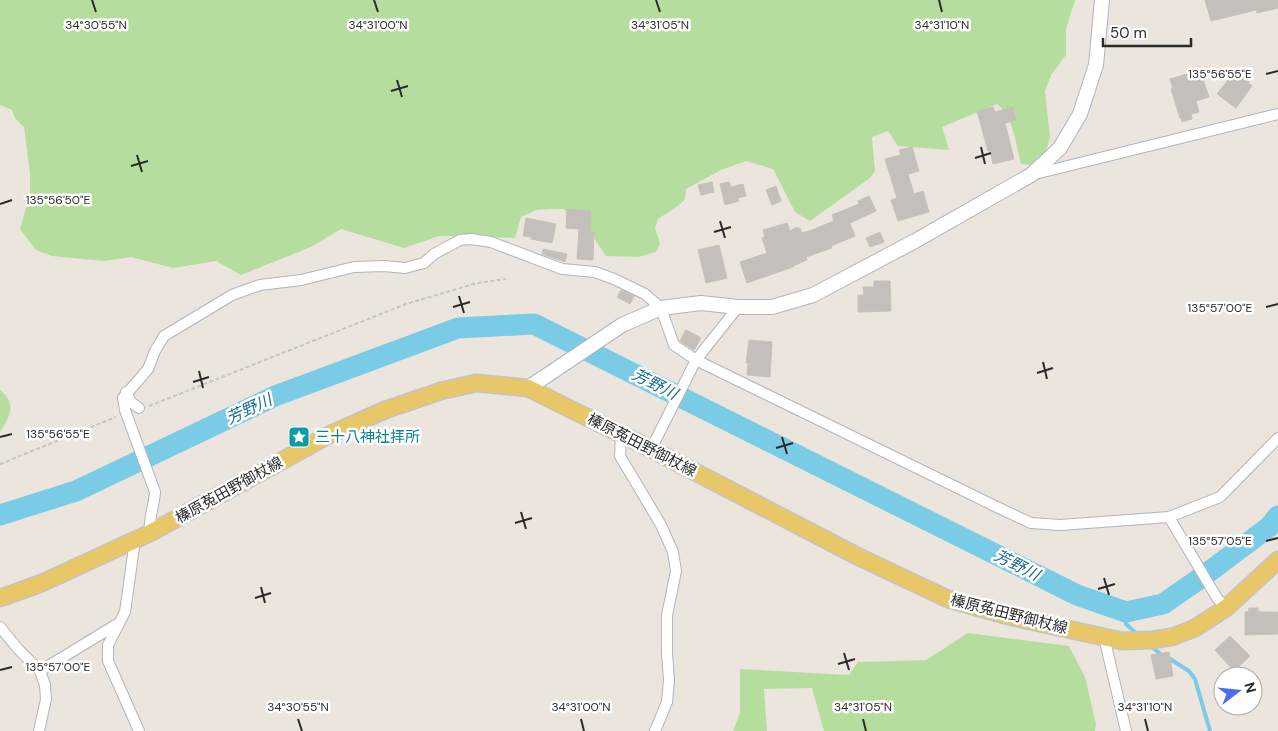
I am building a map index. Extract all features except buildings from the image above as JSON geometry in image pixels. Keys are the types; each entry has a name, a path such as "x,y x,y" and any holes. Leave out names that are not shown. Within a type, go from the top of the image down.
{"main road":[{"name":"榛原菟田野御杖線","path":"0,598 42,583 143,537 329,435 385,410 441,391 476,383 532,386 621,434 653,446 858,557 948,599 1008,616 1122,641 1172,637 1195,628 1221,603 1278,560"}],"street":[{"path":"532,386 622,325 660,308 701,303 738,307 772,307 813,295 915,241 1031,175 1060,148 1080,114 1096,66 1102,0"},
{"path":"1031,175 1278,114"},
{"path":"139,731 108,661 108,645 125,612 143,537 154,503 155,492 122,398 148,369 154,352 164,336 232,295 260,285 301,280 354,267 384,266 405,268 424,263 434,254 460,240 471,239 491,242 562,270 595,272 645,294 660,308 674,346 696,360 1031,523 1060,525 1170,516 1220,497 1278,438"},
{"path":"653,446 696,360 738,307"},
{"path":"126,392 131,402 139,408"},
{"path":"621,434 620,456 661,525 673,552 676,571 668,615 667,653 669,680 667,702 655,731"},
{"path":"1170,516 1221,603"},
{"path":"40,670 119,624"},
{"path":"0,627 19,650 40,670 45,685 46,699 38,731"},
{"path":"1104,637 1126,731"}],"path":[{"path":"0,464 139,408 153,406 406,304 476,283 506,278"}],"green space":[{"path":"0,0 1075,0 1066,29 1066,55 1051,75 1045,91 1050,137 1045,154 1030,165 1021,164 1010,123 997,104 942,127 949,150 898,146 888,131 872,137 875,171 870,178 810,221 795,212 773,169 746,161 721,170 686,189 685,199 658,219 655,228 660,244 656,252 638,257 606,256 579,216 562,209 553,209 536,210 521,217 515,238 439,236 404,248 341,229 311,247 241,275 216,261 173,268 131,257 104,261 52,256 36,250 20,229 30,194 30,174 24,127 15,118 12,110 0,105"},
{"path":"0,390 9,400 10,410 7,421 0,432"},
{"path":"968,633 1069,646 1085,677 1096,724 1095,731 824,731 812,688 764,689 767,731 733,731 740,713 740,669 849,675 858,662 926,660"}],"waterway":[{"name":"芳野川","path":"0,515 76,491 275,396 458,328 534,324 1077,595 1126,612 1163,604 1269,527 1278,516"},
{"path":"1126,612 1126,624 1138,635"},
{"path":"1151,646 1166,659 1170,659 1189,671 1195,679 1210,731"}],"place":[{"name":"三十八神社拝所","path":"299,437"}]}
